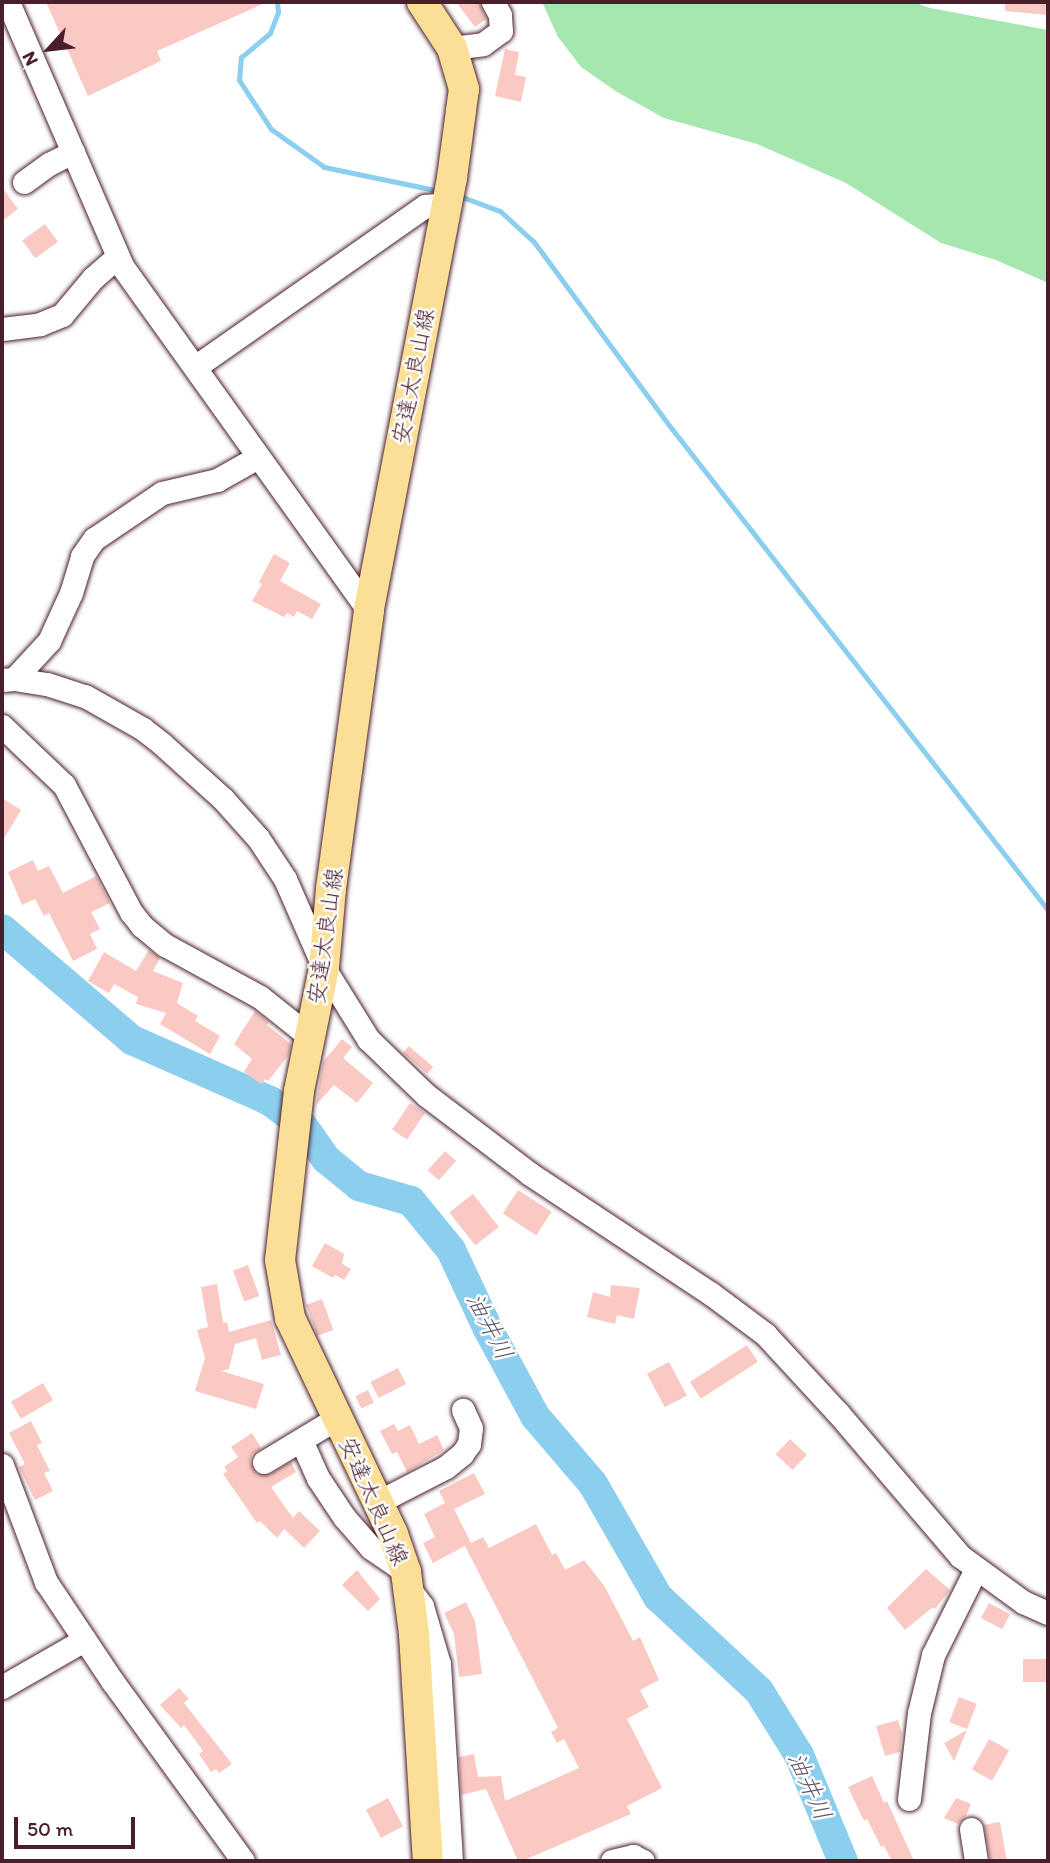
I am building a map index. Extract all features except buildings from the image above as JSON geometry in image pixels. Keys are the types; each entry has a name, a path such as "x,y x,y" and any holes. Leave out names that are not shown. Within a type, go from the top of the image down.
{"main road":[{"name":"安達太良山線","path":"422,2 452,48 464,89 448,196 369,611 331,889 324,968 299,1091 288,1168 280,1260 285,1303 378,1502 408,1582 428,1861"}],"street":[{"path":"8,2 117,257 369,611"},
{"path":"452,48 483,44 501,31 503,23 493,2"},
{"path":"24,182 49,164 73,152"},
{"path":"195,367 425,206 448,196"},
{"path":"2,329 40,324 62,315 93,278 117,257"},
{"path":"8,680 49,642 71,593 82,556 94,539 162,493 217,480 258,457"},
{"path":"8,680 69,690 104,705 143,729 223,799 258,838 285,879 324,968 368,1039 426,1095 530,1174 710,1293 765,1334 838,1413 960,1556 1023,1602 1048,1613"},
{"path":"2,726 64,785 131,912 142,926 165,944 260,997 309,1036"},
{"path":"378,1502 446,1466 462,1454 469,1444 471,1428 464,1410"},
{"path":"264,1462 337,1418"},
{"path":"301,1440 318,1478 344,1517 408,1582 422,1606 439,1664 451,1861"},
{"path":"3,1473 46,1582 84,1640 243,1861"},
{"path":"909,1799 919,1713 933,1655 976,1569"},
{"path":"2,1687 84,1640"},
{"path":"971,1829 976,1861"},
{"path":"612,1861 633,1856 643,1861"}],"green space":[{"path":"542,2 913,2 930,8 1048,30 1048,283 996,260 941,243 846,183 757,144 664,118 617,92 581,67 558,37"}],"waterway":[{"path":"277,2 278,12 270,33 241,57 239,80 271,129 324,167 440,191"},
{"path":"457,195 500,211 534,242 672,429 1048,910"},
{"name":"油井川","path":"2,929 132,1040 270,1101 303,1126 326,1159 359,1186 411,1201 451,1250 488,1329 535,1416 593,1484 658,1597 759,1691 799,1755 843,1861"}]}
